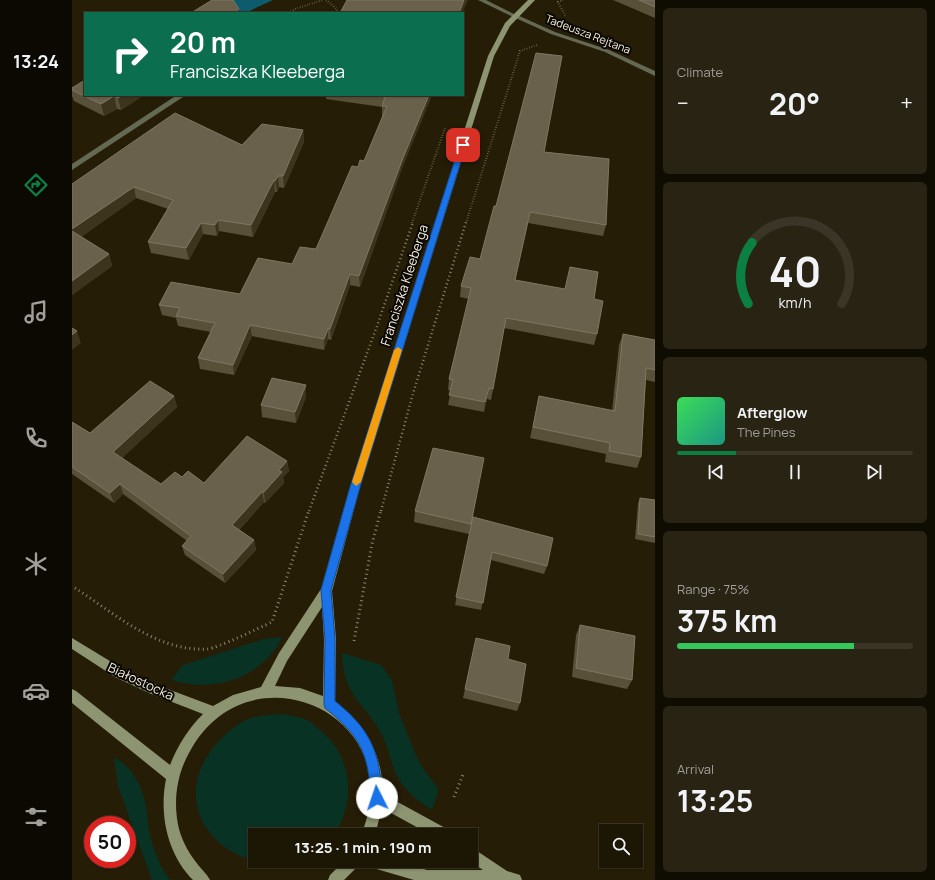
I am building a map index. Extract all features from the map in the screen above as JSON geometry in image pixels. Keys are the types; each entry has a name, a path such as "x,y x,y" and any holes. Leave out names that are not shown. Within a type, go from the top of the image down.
{"street":[{"name":"Tadeusza Rejtana","path":"480,0 553,33 607,51 655,74"},
{"name":"Franciszka Kleeberga","path":"266,692 295,637 326,590 355,487 491,56 500,35 513,15 532,0"},
{"path":"72,168 180,96"},
{"name":"Franciszka Kleeberga","path":"326,590 330,639 329,704"},
{"name":"Białostocka","path":"72,643 119,673 153,689 214,713"},
{"path":"204,880 192,871 175,841 169,808 172,775 182,751 196,730 214,713 239,698 266,692 288,691 309,695 329,704 350,721 366,743 375,769 377,798 371,828"},
{"path":"72,695 172,775"},
{"path":"377,798 431,828"},
{"path":"478,858 510,878"},
{"path":"334,880 346,868"},
{"path":"397,868 427,877 510,878"}],"path":[{"path":"290,12 295,9 325,0 337,9 336,12"},
{"path":"353,646 372,544 412,397 520,51 542,44 567,20 558,2 562,0"},
{"path":"76,588 148,635 179,647 208,649 272,622 320,477 376,326 447,123"},
{"path":"454,798 464,772"}],"green space":[{"path":"282,637 273,651 262,663 235,679 204,685 187,684 171,680 183,665 264,639"},
{"path":"342,653 381,665 392,680 399,713 414,751 422,767 437,787 438,792 432,810 412,795 397,776 381,733 350,688 343,667"},
{"path":"283,714 303,718 321,731 331,741 345,766 348,780 348,795 346,809 337,828 248,828 248,859 228,849 210,833 199,814 196,791 202,767 218,742 230,730 245,721 258,716"},
{"path":"114,757 128,768 141,788 146,804 149,830 153,847 160,864 170,880 152,880 136,836 136,816 129,816 118,786"}],"water":[{"path":"216,0 273,0 247,12 210,12"}],"building":[{"path":"212,0 233,0 239,9 234,12 193,12"},
{"path":"347,0 464,0 459,12 341,12"},
{"path":"639,0 655,0 655,7"},
{"path":"536,53 562,56 544,152 609,159 606,225 530,212 515,280 565,289 570,267 598,272 594,299 603,301 597,334 506,318 493,389 489,388 485,402 449,395 453,380 449,379 471,288 461,286 470,257 480,259 494,206 496,206"},
{"path":"84,81 84,96 72,90 72,88"},
{"path":"84,96 114,96 101,104"},
{"path":"379,96 429,96 403,158 359,276 350,274 330,329 328,329 324,339 250,325 233,365 198,358 215,323 176,316 180,308 159,305 171,282 240,294 258,258 292,264 300,247 316,249 352,166 358,167 360,160 364,161 387,106 382,106 385,97"},
{"path":"175,113 242,145 262,124 303,130 283,176 278,176 275,181 274,180 251,225 218,220 215,225 201,223 186,248 148,242 173,200 134,187 72,229 72,184"},
{"path":"72,231 109,254 72,281"},
{"path":"72,328 77,331 72,335"},
{"path":"623,334 655,340 655,370 646,368 641,457 609,451 610,443 533,427 539,396 615,411"},
{"path":"272,378 306,385 295,412 261,405"},
{"path":"150,381 174,396 113,452 161,484 175,472 182,477 188,471 204,483 247,436 287,461 279,470 282,472 232,525 254,540 223,574 182,546 191,536 120,484 110,493 72,467 72,422 90,433"},
{"path":"433,448 484,458 471,524 415,511"},
{"path":"640,498 655,500 655,537 638,534"},
{"path":"473,517 553,538 547,566 492,552 483,603 456,597"},
{"path":"580,625 635,636 632,680 576,668"},
{"path":"476,638 510,646 508,659 526,664 520,703 465,689"}],"slow traffic":[{"path":"356,482 398,350"}],"route":[{"path":"377,798 375,769 366,743 350,721 329,704 330,639 326,590 355,487 463,145"}]}
